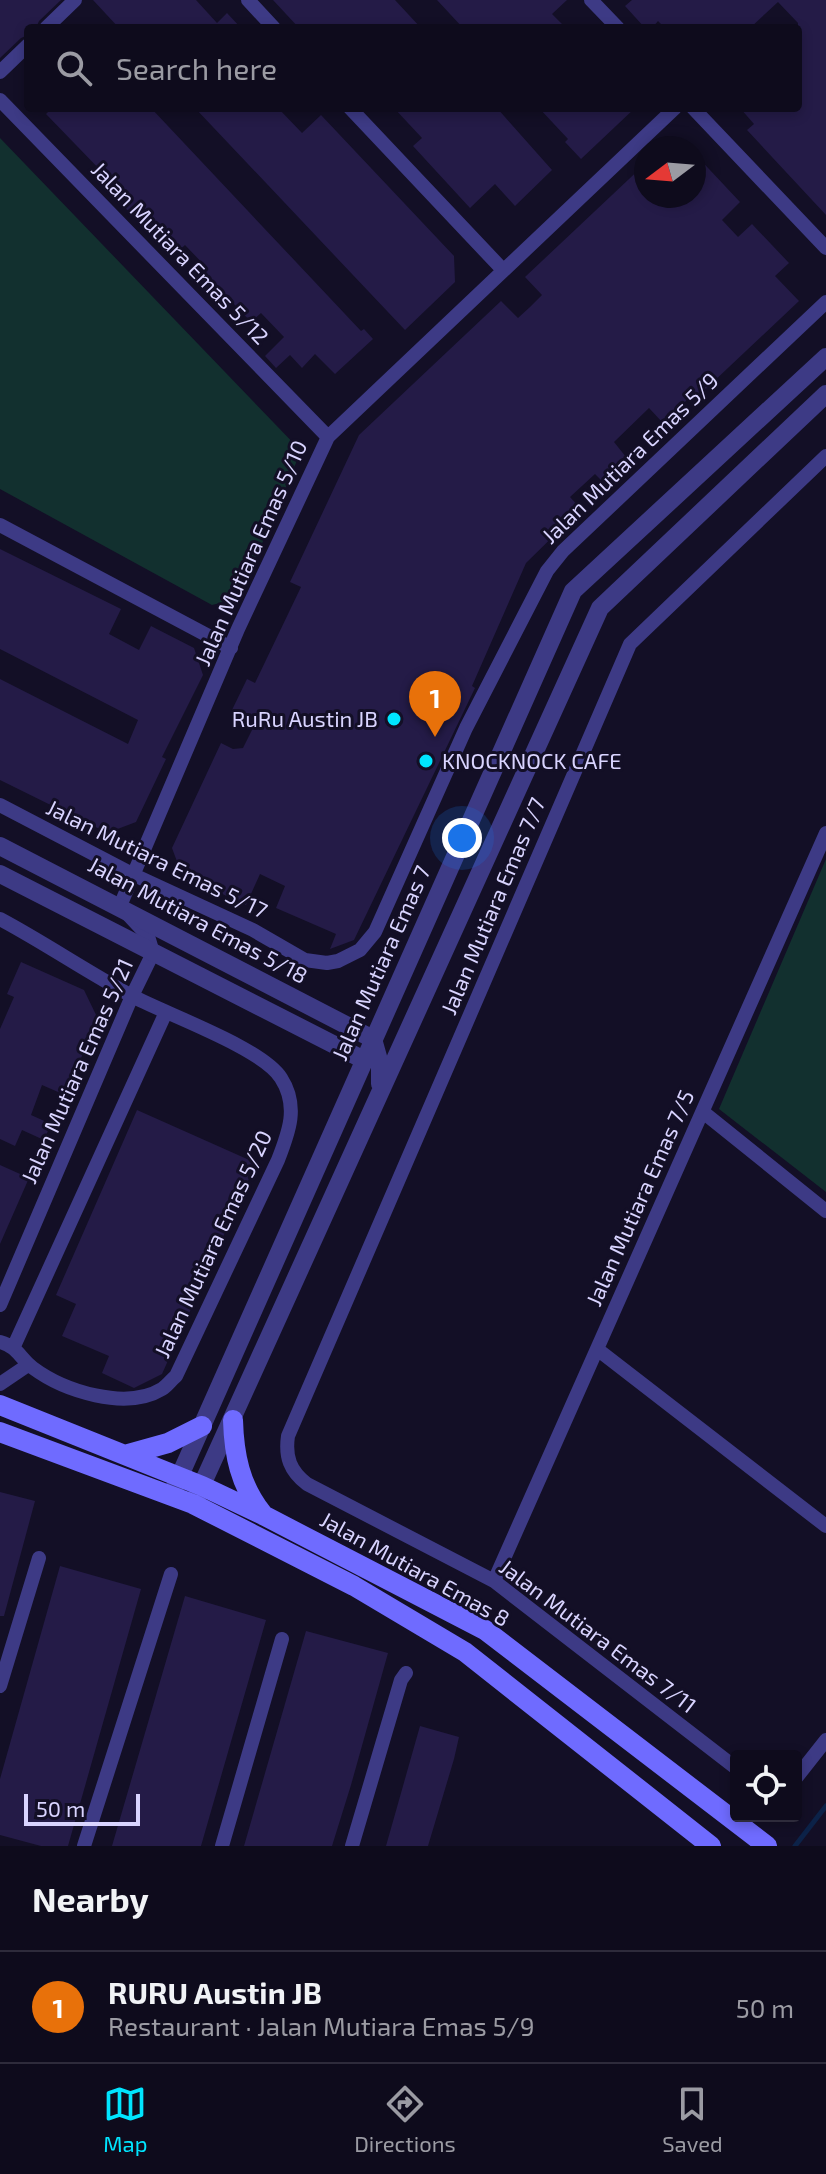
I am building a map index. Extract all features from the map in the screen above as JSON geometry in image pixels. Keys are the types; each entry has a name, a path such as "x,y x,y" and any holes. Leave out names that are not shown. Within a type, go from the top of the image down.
{"main road":[{"name":"Jalan Mutiara Emas 8","path":"0,1405 125,1455 175,1486"},
{"path":"233,1420 233,1446 239,1471 250,1498 263,1515"},
{"path":"125,1455 168,1443 202,1426"},
{"name":"Jalan Mutiara Emas 8","path":"0,1432 263,1515 485,1630 767,1846"},
{"name":"Jalan Mutiara Emas 8","path":"197,1495 465,1652 711,1846"}],"street":[{"path":"50,24 75,0"},
{"path":"248,0 270,24"},
{"path":"591,0 614,24"},
{"path":"0,72 24,49"},
{"name":"Jalan Mutiara Emas 5/12","path":"0,100 328,437"},
{"path":"354,112 503,270"},
{"name":"Jalan Mutiara Emas 5/10","path":"120,906 231,648 328,437 671,112"},
{"path":"697,112 826,248"},
{"name":"Jalan Mutiara Emas 5/9","path":"293,955 327,963 352,956 367,943 375,932 466,728 547,571 563,551 826,302"},
{"name":"Jalan Mutiara Emas 7","path":"175,1486 573,591 826,357"},
{"path":"197,1495 600,608 826,394"},
{"name":"Jalan Mutiara Emas 7/7","path":"288,1436 630,644 826,456"},
{"path":"0,525 231,648"},
{"name":"Jalan Mutiara Emas 5/17","path":"0,805 134,875 253,930 293,955"},
{"name":"Jalan Mutiara Emas 7/5","path":"494,1581 826,833"},
{"name":"Jalan Mutiara Emas 5/18","path":"0,846 120,906 371,1051"},
{"path":"0,874 153,953 371,1051 405,1037"},
{"name":"Jalan Mutiara Emas 5/21","path":"0,1305 153,953 148,936 120,906"},
{"path":"0,919 132,996 166,1012 7,1344"},
{"name":"Jalan Mutiara Emas 5/20","path":"7,1344 28,1365 77,1391 111,1398 140,1397 161,1389 176,1376 278,1160 291,1122 288,1091 270,1064 166,1012"},
{"path":"371,1051 380,1091"},
{"path":"703,1112 826,1211"},
{"path":"597,1349 826,1526"},
{"path":"0,1384 28,1365"},
{"name":"Jalan Mutiara Emas 7/11","path":"288,1436 287,1458 292,1470 307,1484 494,1581 730,1763"},
{"path":"0,1686 39,1558"},
{"path":"84,1846 171,1574"},
{"path":"222,1846 282,1639"},
{"path":"352,1846 401,1680 406,1673"},
{"path":"802,1770 826,1740"}],"green space":[{"path":"0,138 301,451 239,598 212,605 0,489"},
{"path":"826,859 826,1192 719,1109"}],"building":[{"path":"0,0 61,0 38,24 24,24 24,37 0,58"},
{"path":"93,0 196,0 217,23 227,13 237,24 115,24"},
{"path":"273,0 395,0 417,24 295,24"},
{"path":"437,0 567,0 552,14 562,24 459,24"},
{"path":"632,0 826,0 826,215 747,130 754,124 744,112 802,112 802,24 798,24 778,2 754,24 661,24 658,21 655,24 641,24 625,6"},
{"path":"155,112 361,331 364,329 373,339 335,374 315,354 302,368 290,355 276,368 265,356 284,337 261,313 251,322 216,285 206,294 194,282 208,269 185,245 172,257 99,180 105,175 46,114"},
{"path":"199,112 282,112 302,133 321,115 454,256 455,282 405,330"},
{"path":"398,112 501,112 552,170 515,206 495,184 470,208 413,146 422,138"},
{"path":"543,112 631,112 581,159 565,142 568,139"},
{"path":"706,166 740,202 722,220 738,237 752,224 789,263 775,276 799,301 694,400 691,396 663,423 649,408 614,442 630,462 606,485 595,474 570,497 581,509 526,563 472,686 475,688 354,940 330,949 336,934 276,908 285,886 260,874 246,905 182,875 172,848 221,743 233,749 243,748 256,722 232,710 247,679 255,683 301,587 290,582 359,435 501,301 518,318 530,307 542,295 525,277 634,174 634,208 706,208"},
{"path":"0,549 121,609 109,634 139,650 151,626 194,648 203,675 162,757 166,759 136,822 107,833 90,824 88,829 77,823 79,819 0,780 0,679 128,744 138,720 0,649"},
{"path":"21,962 84,990 98,1019 65,1095 42,1085 31,1115 51,1124 44,1140 22,1130 15,1146 0,1139 0,1029 14,997 7,994"},
{"path":"137,1110 256,1163 162,1374 134,1388 102,1373 109,1356 62,1336 76,1304 56,1295"},
{"path":"0,1165 29,1178 0,1244"},
{"path":"0,1492 35,1501 4,1616 0,1616"},
{"path":"60,1566 141,1589 68,1846 41,1846 0,1835 0,1779"},
{"path":"185,1596 266,1620 201,1846 112,1846"},
{"path":"306,1631 388,1653 351,1785 332,1846 244,1846"},
{"path":"420,1726 459,1737 454,1759 428,1846 386,1846"}],"waterway":[{"path":"795,1846 826,1806"}],"place":[{"name":"RuRu Austin JB","path":"394,719"},
{"name":"RURU Austin JB","path":"435,737"},
{"name":"KNOCKNOCK CAFE","path":"426,761"}]}
